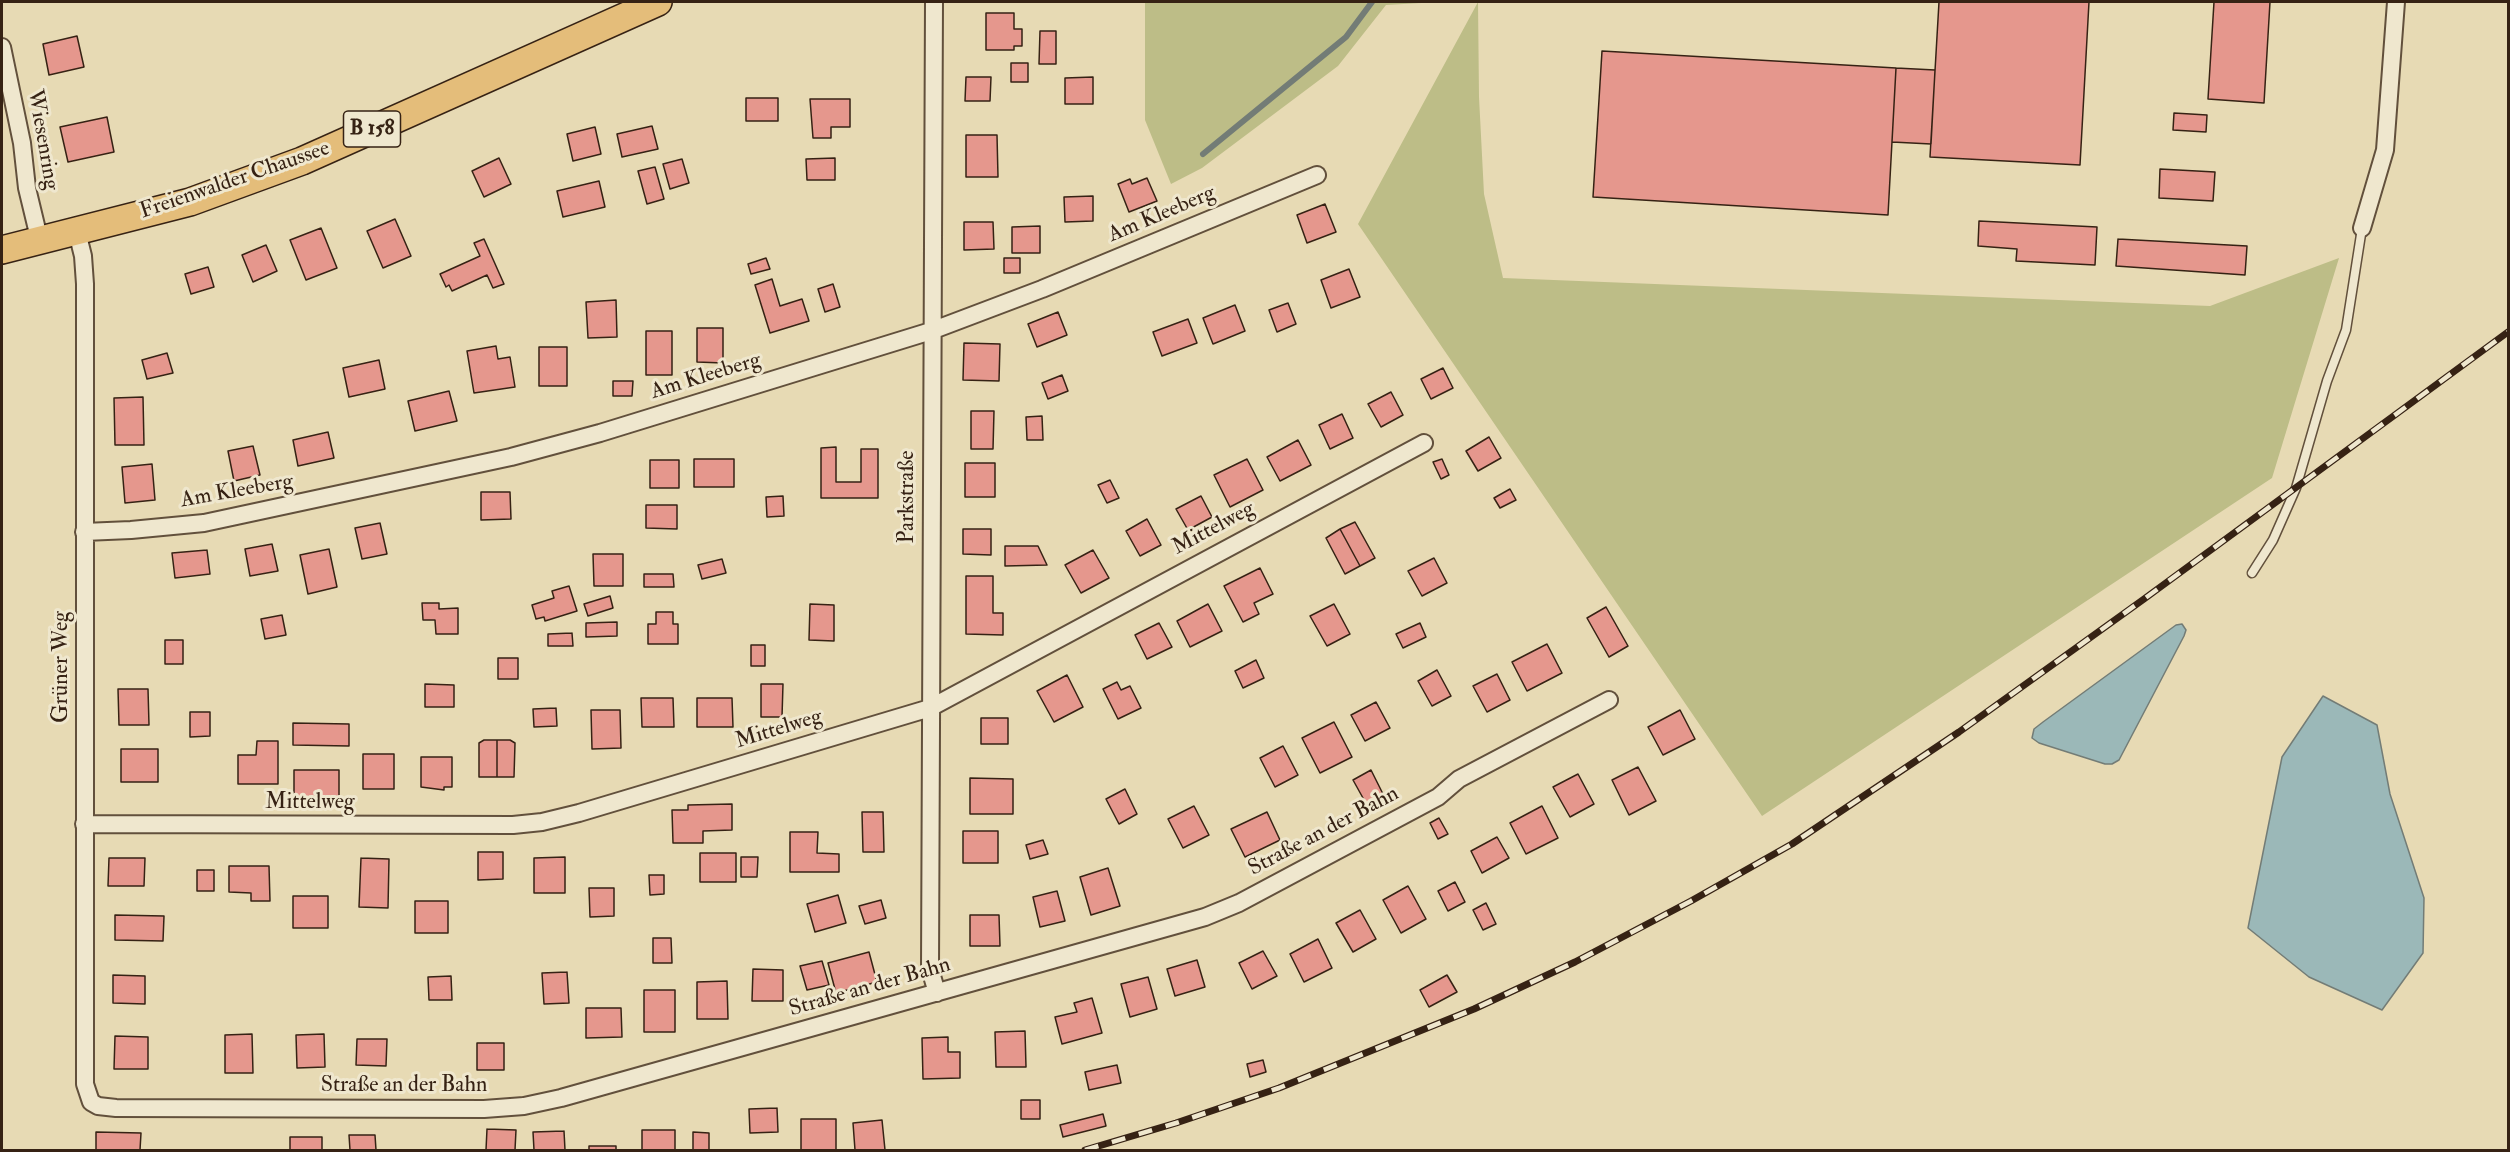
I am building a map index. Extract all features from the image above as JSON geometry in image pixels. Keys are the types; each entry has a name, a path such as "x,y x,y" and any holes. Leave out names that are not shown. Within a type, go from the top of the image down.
{"main road":[{"name":"Freienwalder Chaussee","path":"2,250 190,202 302,161 658,2"}],"street":[{"name":"Parkstraße","path":"934,2 930,969 937,993"},
{"path":"2362,228 2385,150 2396,2"},
{"name":"Wiesenring","path":"2,47 22,143 27,188 40,242"},
{"name":"Am Kleeberg","path":"84,532 204,523 512,457 600,433 931,332 1042,289 1317,175"},
{"name":"Grüner Weg","path":"77,232 83,256 85,284 85,1084 91,1102"},
{"name":"Mittelweg","path":"84,824 513,825 542,822 590,810 930,708 1424,443"},
{"name":"Straße an der Bahn","path":"91,1102 98,1106 116,1108 484,1109 524,1106 1180,926 1239,903 1438,797 1459,779 1609,700"}],"lane":[{"path":"2252,573 2273,540 2296,488 2327,381 2346,330 2362,228"}],"green space":[{"path":"1145,2 1439,2 1386,5 1338,66 1202,168 1171,184 1145,120"},
{"path":"1478,2 1479,97 1484,194 1503,278 2210,306 2339,258 2272,478 1762,816 1358,224"}],"water":[{"path":"2182,624 2186,630 2184,636 2119,760 2112,764 2105,764 2039,743 2032,738 2034,729 2043,722 2176,625"},
{"path":"2323,696 2377,725 2390,794 2424,898 2423,953 2382,1010 2309,977 2248,928 2282,757"}],"building":[{"path":"1939,2 2089,2 2080,165 1930,157"},
{"path":"2214,2 2270,2 2264,103 2208,99"},
{"path":"986,13 1014,13 1014,29 1022,29 1022,46 1014,46 1014,50 986,50"},
{"path":"1040,31 1056,31 1056,64 1039,64"},
{"path":"77,36 84,67 49,75 43,44"},
{"path":"1602,51 1896,68 1888,215 1593,197"},
{"path":"1011,63 1028,63 1028,82 1011,82"},
{"path":"1896,68 1935,70 1931,144 1892,142"},
{"path":"966,77 991,77 990,101 965,101"},
{"path":"1093,77 1093,104 1065,104 1065,78"},
{"path":"746,98 778,98 778,121 746,121"},
{"path":"810,99 850,99 850,127 831,127 831,138 813,138"},
{"path":"2174,113 2207,115 2206,132 2173,130"},
{"path":"107,117 114,152 68,162 60,127"},
{"path":"652,126 658,149 622,157 617,134"},
{"path":"595,127 601,154 573,161 567,134"},
{"path":"966,135 997,135 998,177 966,177"},
{"path":"499,158 511,184 484,197 472,171"},
{"path":"835,158 835,180 807,180 806,159"},
{"path":"682,159 689,183 670,189 663,164"},
{"path":"655,167 664,199 647,204 638,171"},
{"path":"2160,169 2215,172 2213,201 2159,198"},
{"path":"1147,178 1157,201 1129,212 1118,184 1130,179 1132,184"},
{"path":"599,181 605,207 563,217 557,191"},
{"path":"1093,196 1093,221 1065,222 1064,197"},
{"path":"1325,204 1336,232 1307,243 1297,215"},
{"path":"395,219 411,256 383,268 367,231"},
{"path":"1979,221 2097,227 2095,265 2016,261 2017,249 1978,246"},
{"path":"964,222 993,222 994,249 964,250"},
{"path":"1040,226 1040,253 1012,253 1012,227"},
{"path":"321,228 337,268 306,280 290,240"},
{"path":"484,239 504,284 493,288 487,275 452,291 449,285 446,287 440,274 480,256 474,243"},
{"path":"2118,239 2247,246 2245,275 2116,266"},
{"path":"266,245 277,271 253,282 242,255"},
{"path":"766,258 770,269 751,274 748,264"},
{"path":"1004,258 1020,258 1020,273 1004,273"},
{"path":"208,267 214,287 191,294 185,274"},
{"path":"1349,269 1360,297 1331,308 1321,280"},
{"path":"772,279 780,306 802,299 809,321 770,333 755,285"},
{"path":"833,284 840,307 825,312 818,289"},
{"path":"616,300 617,337 588,338 586,302"},
{"path":"1288,303 1296,324 1277,332 1269,310"},
{"path":"1235,305 1245,331 1213,344 1203,318"},
{"path":"1058,312 1067,335 1037,347 1028,324"},
{"path":"1188,319 1197,343 1162,356 1153,332"},
{"path":"697,328 723,328 723,363 697,362"},
{"path":"646,331 672,331 672,375 646,375"},
{"path":"964,343 1000,344 999,381 963,380"},
{"path":"496,346 498,359 510,357 515,387 474,393 467,351"},
{"path":"539,347 567,347 567,386 539,386"},
{"path":"167,353 173,373 147,379 142,360"},
{"path":"379,360 385,389 349,397 343,368"},
{"path":"1443,368 1453,388 1431,399 1421,379"},
{"path":"1062,375 1068,391 1048,399 1042,383"},
{"path":"613,381 633,381 632,396 613,396"},
{"path":"449,391 457,421 415,431 408,401"},
{"path":"1391,392 1403,415 1381,427 1368,404"},
{"path":"143,397 144,445 115,445 114,398"},
{"path":"971,411 994,411 993,449 971,449"},
{"path":"1342,414 1353,438 1330,449 1319,425"},
{"path":"1042,416 1043,440 1027,440 1026,417"},
{"path":"328,432 334,458 298,466 293,440"},
{"path":"1489,437 1501,458 1478,471 1466,451"},
{"path":"1298,440 1311,465 1280,481 1267,457"},
{"path":"253,446 260,475 234,481 228,451"},
{"path":"836,447 836,482 861,482 861,449 878,449 878,498 821,498 821,448"},
{"path":"694,459 734,459 734,487 694,487"},
{"path":"1247,459 1263,490 1230,507 1214,475"},
{"path":"1442,459 1449,475 1441,479 1433,462"},
{"path":"650,460 679,460 679,488 650,488"},
{"path":"965,463 995,463 995,497 965,497"},
{"path":"152,464 155,500 125,503 122,467"},
{"path":"1110,480 1119,498 1107,503 1098,485"},
{"path":"1510,489 1516,500 1500,508 1494,498"},
{"path":"481,492 510,492 511,519 481,520"},
{"path":"783,496 784,516 767,517 766,497"},
{"path":"1201,496 1212,517 1188,530 1176,509"},
{"path":"646,505 677,505 677,529 646,528"},
{"path":"1147,519 1161,545 1140,556 1126,531"},
{"path":"1355,522 1375,558 1360,566 1340,529"},
{"path":"380,523 387,554 362,559 355,528"},
{"path":"963,529 991,529 991,555 963,554"},
{"path":"1340,529 1360,566 1345,574 1326,538"},
{"path":"272,544 278,571 250,576 245,549"},
{"path":"1005,546 1038,546 1047,565 1005,566"},
{"path":"329,549 337,587 308,594 300,555"},
{"path":"207,550 210,574 175,578 172,553"},
{"path":"1093,550 1109,578 1081,593 1065,565"},
{"path":"593,554 623,554 623,586 594,586"},
{"path":"1434,558 1447,583 1422,596 1408,571"},
{"path":"722,559 726,573 702,579 698,565"},
{"path":"1260,568 1273,594 1254,603 1259,614 1243,622 1224,586"},
{"path":"644,574 673,574 674,587 644,587"},
{"path":"966,576 993,576 993,613 1003,613 1003,635 966,634"},
{"path":"569,586 577,611 545,621 544,617 536,619 532,605 554,598 552,591"},
{"path":"610,596 613,608 588,616 584,604"},
{"path":"422,603 439,603 439,609 458,608 458,634 436,634 435,620 423,620"},
{"path":"810,604 834,605 834,641 809,640"},
{"path":"1208,604 1222,631 1190,647 1177,621"},
{"path":"1334,604 1350,634 1327,646 1310,616"},
{"path":"1606,607 1628,646 1609,657 1587,618"},
{"path":"656,612 673,612 673,624 678,624 678,644 648,644 648,624 656,624"},
{"path":"282,615 286,635 265,639 261,619"},
{"path":"617,622 617,636 586,637 586,623"},
{"path":"1159,623 1172,647 1147,659 1135,635"},
{"path":"1420,623 1426,637 1403,648 1396,634"},
{"path":"572,633 573,646 548,646 548,634"},
{"path":"165,640 183,640 183,664 165,664"},
{"path":"1547,644 1562,673 1527,691 1512,662"},
{"path":"751,645 765,645 765,666 751,666"},
{"path":"498,658 518,658 518,679 498,679"},
{"path":"1256,660 1264,678 1243,688 1235,671"},
{"path":"1437,670 1451,696 1432,706 1418,681"},
{"path":"1497,674 1510,700 1487,712 1473,686"},
{"path":"1067,675 1083,707 1054,722 1037,691"},
{"path":"1117,682 1121,690 1130,686 1141,708 1118,719 1103,689"},
{"path":"425,684 454,685 454,707 425,707"},
{"path":"761,684 783,684 782,717 761,717"},
{"path":"118,689 148,689 149,725 119,725"},
{"path":"641,698 673,698 674,727 642,727"},
{"path":"697,698 732,698 733,727 697,727"},
{"path":"1376,702 1390,728 1365,741 1351,715"},
{"path":"556,708 557,726 534,727 533,709"},
{"path":"591,710 620,710 621,748 592,749"},
{"path":"1680,710 1695,739 1663,755 1648,727"},
{"path":"190,712 210,712 210,736 190,737"},
{"path":"981,718 1008,718 1008,744 981,744"},
{"path":"1334,722 1352,757 1320,773 1302,738"},
{"path":"293,723 349,724 349,746 293,745"},
{"path":"484,740 497,740 497,777 479,777 479,743"},
{"path":"497,740 510,740 515,743 514,777 497,777"},
{"path":"257,741 278,741 278,784 238,784 238,755 256,755"},
{"path":"1283,746 1298,775 1275,787 1260,758"},
{"path":"121,749 158,749 158,782 121,782"},
{"path":"363,754 394,754 394,789 363,789"},
{"path":"421,757 452,757 452,787 444,787 444,790 421,787"},
{"path":"1638,767 1656,801 1629,815 1612,780"},
{"path":"294,770 339,770 339,798 294,797"},
{"path":"1371,770 1385,798 1368,807 1353,780"},
{"path":"1578,774 1594,804 1570,817 1553,787"},
{"path":"970,778 1013,779 1013,814 970,814"},
{"path":"1125,789 1137,814 1119,824 1106,799"},
{"path":"732,804 732,830 703,831 703,843 673,843 672,810 688,810 688,805"},
{"path":"1194,806 1209,835 1183,848 1168,819"},
{"path":"1542,806 1558,838 1526,854 1510,823"},
{"path":"862,812 883,812 884,852 863,852"},
{"path":"1267,812 1280,840 1245,857 1231,829"},
{"path":"1439,818 1448,834 1438,839 1430,823"},
{"path":"963,831 998,831 998,863 963,863"},
{"path":"790,832 818,832 817,853 839,854 839,872 790,872"},
{"path":"1497,837 1509,858 1482,873 1471,851"},
{"path":"1043,840 1048,854 1030,859 1026,845"},
{"path":"478,852 503,852 503,879 478,880"},
{"path":"700,853 736,853 736,882 700,882"},
{"path":"565,857 565,893 534,893 534,858"},
{"path":"741,857 758,857 757,877 741,877"},
{"path":"109,858 145,858 144,886 108,886"},
{"path":"361,858 389,859 388,908 359,907"},
{"path":"229,866 269,866 270,901 251,901 251,893 229,892"},
{"path":"1108,868 1120,906 1091,915 1080,877"},
{"path":"197,870 214,870 214,891 197,891"},
{"path":"649,875 664,875 664,894 650,895"},
{"path":"1455,882 1465,902 1448,911 1438,891"},
{"path":"1408,886 1426,919 1401,933 1383,900"},
{"path":"589,888 614,888 614,916 590,917"},
{"path":"1057,891 1065,921 1040,927 1033,897"},
{"path":"838,895 846,923 815,932 807,904"},
{"path":"293,896 328,896 328,928 293,928"},
{"path":"881,900 886,918 865,924 859,906"},
{"path":"415,901 448,901 448,933 415,933"},
{"path":"1486,903 1496,924 1483,930 1473,910"},
{"path":"1360,910 1376,939 1353,952 1336,923"},
{"path":"115,915 164,916 163,941 115,940"},
{"path":"970,915 999,915 1000,946 970,946"},
{"path":"653,938 671,938 672,963 653,963"},
{"path":"1318,939 1332,968 1304,982 1290,954"},
{"path":"1263,951 1277,976 1252,989 1239,963"},
{"path":"869,952 877,982 836,993 828,963"},
{"path":"1197,960 1205,987 1175,996 1167,969"},
{"path":"822,961 829,985 807,990 800,966"},
{"path":"753,969 783,970 783,1001 752,1001"},
{"path":"567,972 569,1003 544,1004 542,973"},
{"path":"113,975 145,976 145,1004 113,1003"},
{"path":"1447,975 1457,992 1429,1007 1420,990"},
{"path":"451,976 452,1000 429,1000 428,977"},
{"path":"1148,977 1157,1009 1130,1017 1121,984"},
{"path":"727,981 728,1019 697,1019 697,982"},
{"path":"644,990 675,990 675,1032 644,1032"},
{"path":"1092,998 1102,1033 1062,1044 1055,1017 1077,1012 1074,1003"},
{"path":"586,1008 621,1008 622,1037 586,1038"},
{"path":"1025,1031 1026,1067 996,1067 995,1032"},
{"path":"252,1034 253,1073 225,1073 225,1035"},
{"path":"324,1034 325,1067 297,1068 296,1035"},
{"path":"115,1036 148,1037 148,1069 114,1069"},
{"path":"948,1037 948,1052 960,1052 960,1078 923,1079 922,1038"},
{"path":"357,1039 387,1039 386,1066 356,1065"},
{"path":"477,1043 504,1043 504,1070 477,1070"},
{"path":"1263,1060 1266,1072 1250,1077 1247,1064"},
{"path":"1117,1065 1121,1083 1089,1090 1085,1072"},
{"path":"1021,1100 1040,1100 1040,1119 1021,1119"},
{"path":"777,1108 778,1132 750,1133 749,1109"},
{"path":"1103,1114 1106,1126 1063,1137 1060,1125"},
{"path":"801,1119 836,1119 836,1150 801,1150"},
{"path":"882,1120 885,1150 855,1150 853,1123"},
{"path":"487,1129 516,1130 515,1150 486,1150"},
{"path":"642,1130 675,1130 675,1150 642,1150"},
{"path":"564,1131 565,1150 534,1150 533,1132"},
{"path":"96,1132 141,1133 140,1150 96,1150"},
{"path":"693,1132 709,1133 709,1150 693,1150"},
{"path":"349,1135 375,1135 376,1150 350,1150"},
{"path":"290,1137 322,1137 322,1150 290,1150"},
{"path":"589,1146 616,1146 616,1150 589,1150"}],"waterway":[{"path":"1203,154 1346,37 1372,2"}],"railway":[{"path":"1085,1150 1176,1123 1279,1088 1474,1009 1575,962 1691,901 1792,844 1959,732 2508,332"}]}
